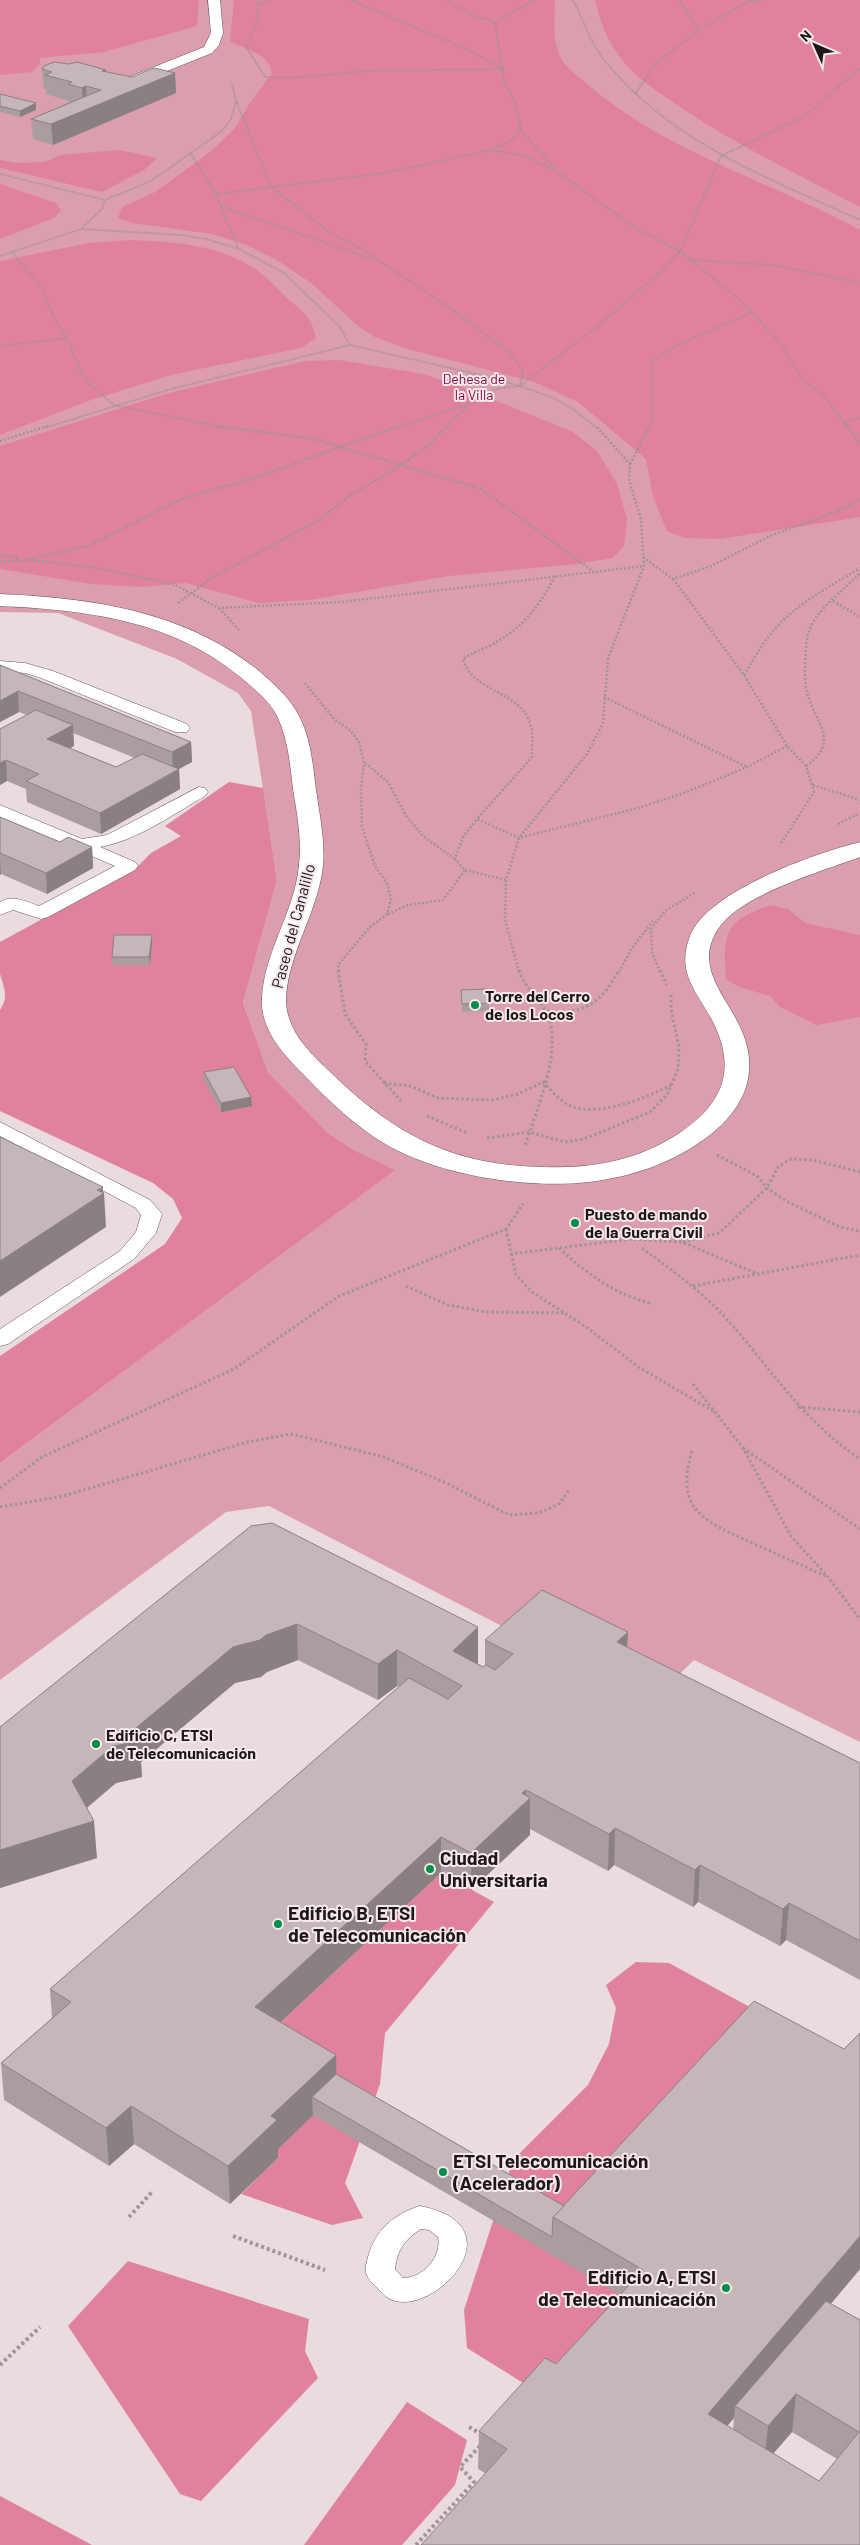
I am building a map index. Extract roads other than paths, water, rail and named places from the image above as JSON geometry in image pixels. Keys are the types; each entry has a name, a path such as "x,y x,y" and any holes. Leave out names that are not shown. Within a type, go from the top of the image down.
{"street":[{"name":"Paseo del Canalillo","path":"0,600 78,606 152,621 197,638 241,665 269,691 286,712 296,733 313,845 309,879 274,992 275,1016 286,1038 315,1072 352,1109 384,1132 418,1152 458,1165 549,1176 591,1174 646,1162 686,1142 714,1119 733,1092 736,1056 727,1025 701,982 696,962 704,930 716,914 734,901 771,883 860,849"}],"lane":[{"path":"123,84 208,50 217,39 214,0"},
{"path":"0,666 18,666 54,675 90,693 180,728"},
{"path":"79,845 112,839 159,816 198,792"},
{"path":"0,810 129,866 41,913 11,903 0,909"},
{"path":"0,1128 143,1204 152,1214 146,1233 127,1255 0,1339"}],"place":[{"name":"Torre del Cerro de los Locos","path":"475,1005"},
{"name":"Puesto de mando de la Guerra Civil","path":"575,1223"},
{"name":"Edificio C, ETSI de Telecomunicación","path":"96,1744"},
{"name":"Ciudad Universitaria","path":"430,1869"},
{"name":"Edificio B, ETSI de Telecomunicación","path":"278,1924"},
{"name":"ETSI Telecomunicación (Acelerador)","path":"443,2172"},
{"name":"Edificio A, ETSI de Telecomunicación","path":"726,2288"}],"park label":[{"name":"Dehesa de la Villa","path":"474,388"}]}
